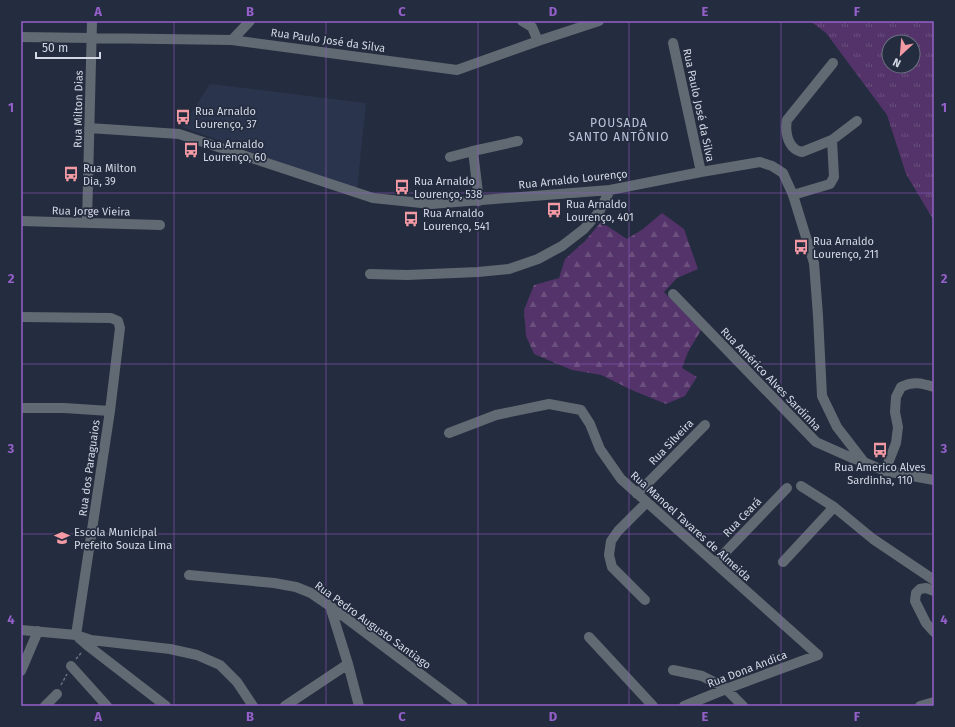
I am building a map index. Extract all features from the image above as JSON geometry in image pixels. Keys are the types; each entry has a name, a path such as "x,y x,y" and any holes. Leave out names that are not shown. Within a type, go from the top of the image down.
{"street":[{"name":"Rua Milton Dias","path":"87,222 92,21"},
{"path":"232,40 250,21"},
{"path":"522,21 532,27 538,41"},
{"name":"Rua Paulo José da Silva","path":"21,37 232,40 457,70 599,21"},
{"name":"Rua Paulo José da Silva","path":"673,43 701,172"},
{"path":"833,63 787,120 786,134 796,150 802,152 832,140 857,121"},
{"name":"Rua Arnaldo Lourenço","path":"89,128 179,134 373,198 431,204 610,190 760,162 772,166 783,173 793,195 814,263 822,396 837,427 864,462 885,471"},
{"path":"793,195 830,184 834,177 832,140"},
{"path":"450,157 518,141"},
{"path":"473,151 479,201"},
{"path":"370,274 407,275 478,272 509,269 538,259 562,246 584,229 599,212 610,190"},
{"name":"Rua Jorge Vieira","path":"21,221 160,225"},
{"name":"Rua Américo Alves Sardinha","path":"673,294 816,442 864,462"},
{"name":"Rua dos Paraguaios","path":"21,317 111,318 118,321 120,328 110,411 76,635"},
{"path":"934,387 920,383 908,383 901,386 896,397 895,412 898,427 896,442 885,471 934,480"},
{"name":"Rua Manoel Tavares de Almeida","path":"449,433 496,415 550,404 581,410 590,424 600,449 621,479 818,655"},
{"path":"21,408 64,408 110,411"},
{"name":"Rua Silveira","path":"638,494 705,425"},
{"path":"801,486 834,507 873,539 934,580"},
{"name":"Rua Ceará","path":"715,563 787,488"},
{"path":"645,600 612,567 609,555 611,541 618,531 646,502"},
{"path":"784,562 834,507"},
{"name":"Rua Pedro Augusto Santiago","path":"189,575 274,583 296,587 311,593 463,706"},
{"path":"934,591 926,588 920,588 916,593 915,601 926,623 934,632"},
{"path":"330,606 359,706"},
{"path":"21,630 76,635 90,640 170,649 198,655 220,665 237,682 253,706"},
{"path":"21,671 38,631"},
{"path":"76,635 86,645 166,706"},
{"path":"589,637 653,706"},
{"name":"Rua Dona Andica","path":"684,706 818,655"},
{"path":"285,706 348,664"},
{"path":"71,666 107,706"},
{"path":"673,670 702,676 726,689 743,706"},
{"path":"45,706 57,694"},
{"path":"920,706 934,702"}],"shaded area":[{"path":"210,84 366,103 357,190 182,127"}],"green space":[{"path":"810,21 934,21 934,221 906,174 887,115 826,33"},
{"path":"662,213 684,229 698,269 677,278 664,292 701,330 688,352 682,368 697,377 685,396 666,404 601,375 572,370 534,354 526,336 524,310 534,285 559,278 565,259 585,241 601,222 627,239 643,229"}],"place":[{"name":"Rua Arnaldo Lourenço, 37","path":"183,117"},
{"name":"Rua Arnaldo Lourenço, 60","path":"191,150"},
{"name":"Rua Milton Dia, 39","path":"71,174"},
{"name":"Rua Arnaldo Lourenço, 538","path":"402,187"},
{"name":"Rua Arnaldo Lourenço, 401","path":"554,210"},
{"name":"Rua Arnaldo Lourenço, 541","path":"411,219"},
{"name":"Rua Arnaldo Lourenço, 211","path":"801,247"},
{"name":"Rua Americo Alves Sardinha, 110","path":"880,450"},
{"name":"Escola Municipal Prefeito Souza Lima","path":"62,538"}],"district":[{"name":"POUSADA SANTO ANTÔNIO","path":"619,130"}]}
